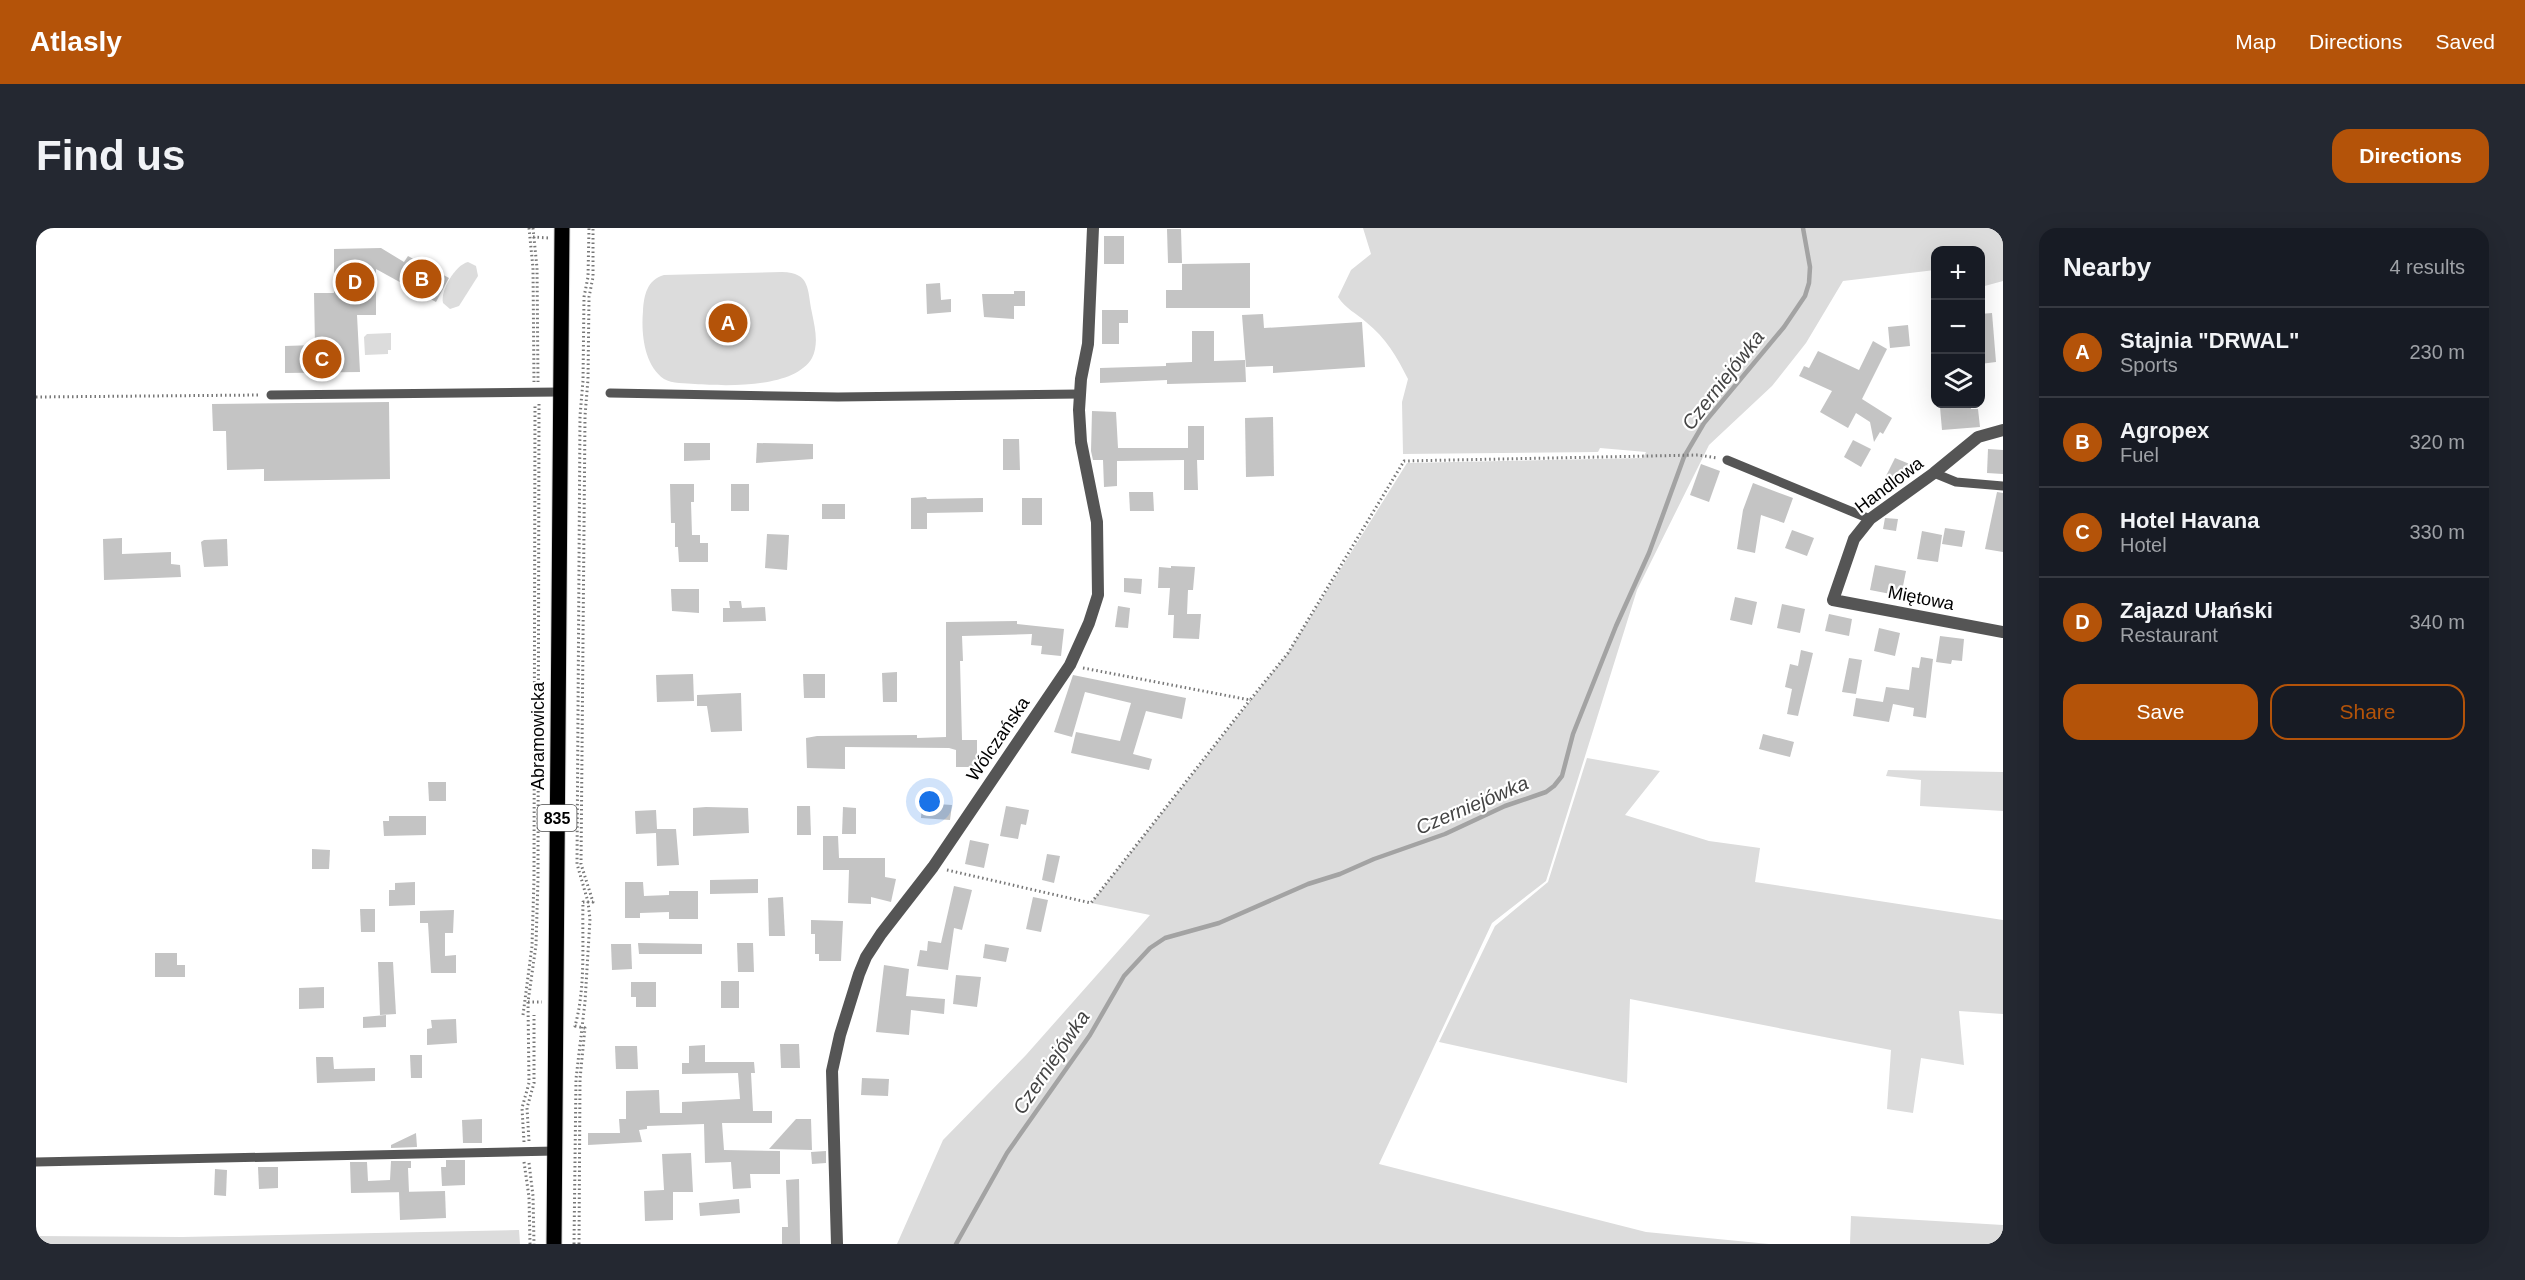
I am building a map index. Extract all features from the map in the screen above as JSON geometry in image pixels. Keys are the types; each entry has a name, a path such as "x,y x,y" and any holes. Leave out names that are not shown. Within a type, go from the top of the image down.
{"main road":[{"name":"Abramowicka","path":"554,1244 562,228"}],"street":[{"name":"Wólczańska","path":"837,1244 835,1133 831,1091 835,1054 866,957 933,867 1070,665 1089,623 1099,586 1097,522 1081,442 1080,393 1088,344 1093,228"},
{"name":"Handlowa","path":"1833,600 1854,539 1870,519 1934,473 1978,437 2003,430"},
{"name":"Miętowa","path":"1833,600 2003,632"}],"lane":[{"path":"271,394 560,392"},
{"path":"610,393 838,397 1080,393"},
{"path":"1727,460 1870,519"},
{"path":"1934,473 1956,482 2003,486"},
{"path":"36,1162 525,1149 555,1151"}],"path":[{"path":"531,228 536,392 538,879 536,945 528,1002 529,1083 522,1108 521,1122 533,1196 532,1244"},
{"path":"573,1244 576,1079 580,1027 585,1002 590,919 588,902 580,877 577,842 580,416 591,228"},
{"path":"523,1015 532,946 534,879 536,392"},
{"path":"36,397 271,394"},
{"path":"933,867 1091,903 1288,653 1404,461 1698,455 1727,460"},
{"path":"1070,665 1250,700"},
{"path":"579,1244 580,1079 585,1028 575,1026 581,978 583,902 588,902"},
{"path":"525,1149 530,1144 527,1108 534,1083 534,1015"}],"shaded area":[{"path":"1363,228 2003,228 2003,281 1985,286 1985,246 1931,246 1931,270 1843,281 1806,343 1772,386 1709,445 1637,590 1546,881 1492,923 1379,1164 1646,1232 1769,1244 897,1244 943,1140 1026,1055 1150,915 1091,903 1288,653 1407,463 1643,458 1646,452 1600,448 1598,452 1403,454 1402,402 1408,379 1385,341 1338,297 1351,270 1371,254"},
{"path":"468,262 476,266 478,276 459,306 450,309 443,303 446,286 458,268"},
{"path":"782,272 798,275 803,279 808,290 816,342 812,358 803,368 775,380 740,385 675,383 667,381 657,373 645,348 643,329 644,299 654,280 664,275"},
{"path":"391,333 391,350 388,350 388,354 365,355 364,337 367,334"},
{"path":"1587,758 1660,771 1625,815 1709,841 1760,848 1755,882 2003,920 2003,1014 1959,1011 1964,1065 1921,1058 1913,1113 1887,1109 1891,1050 1630,999 1627,1083 1439,1042 1495,926 1548,882"},
{"path":"1888,770 2003,772 2003,811 1920,806 1921,780 1886,776"},
{"path":"1851,1216 2003,1225 2003,1244 1850,1244"},
{"path":"519,1230 520,1244 36,1244 36,1236 182,1237"}],"building":[{"path":"1167,229 1181,229 1182,263 1168,263"},
{"path":"1104,236 1124,236 1124,264 1104,264"},
{"path":"381,248 404,262 408,256 449,278 436,302 376,269 376,315 357,315 360,372 285,373 285,346 315,345 314,293 334,293 334,249"},
{"path":"1250,263 1250,308 1166,308 1166,290 1182,290 1182,264"},
{"path":"940,283 941,300 951,299 951,312 927,314 926,284"},
{"path":"1014,291 1025,291 1025,306 1014,306 1014,319 984,317 982,294 1014,294"},
{"path":"1102,310 1128,310 1128,323 1119,323 1119,344 1102,344"},
{"path":"1992,313 1996,362 1985,363 1985,354 1985,314"},
{"path":"1263,314 1264,328 1362,322 1365,367 1273,373 1273,366 1246,367 1242,315"},
{"path":"1908,325 1910,346 1890,348 1888,327"},
{"path":"1192,331 1214,331 1214,361 1245,360 1246,382 1167,384 1167,380 1100,383 1100,368 1166,366 1166,363 1192,362"},
{"path":"1873,341 1887,349 1862,399 1892,418 1883,434 1880,432 1874,442 1870,422 1856,413 1848,428 1820,412 1832,391 1799,376 1804,366 1809,368 1818,351 1859,370"},
{"path":"389,402 390,479 264,481 264,469 227,470 226,431 213,431 212,404"},
{"path":"1940,408 1978,409 1980,427 1942,430"},
{"path":"1092,411 1116,412 1118,448 1188,448 1188,426 1204,426 1204,460 1197,460 1198,490 1184,490 1184,460 1117,461 1117,486 1104,487 1103,460 1093,460 1091,451"},
{"path":"1273,417 1274,476 1246,477 1245,418"},
{"path":"1003,439 1019,439 1020,470 1003,470"},
{"path":"1853,440 1871,449 1861,467 1844,457"},
{"path":"684,443 710,443 710,460 684,461"},
{"path":"757,443 813,444 813,459 756,463"},
{"path":"1988,449 2003,450 2003,474 1987,473"},
{"path":"1895,458 1912,465 1903,484 1886,476"},
{"path":"1701,464 1720,471 1709,502 1690,495"},
{"path":"1753,483 1793,498 1784,523 1761,515 1755,553 1737,549 1743,510"},
{"path":"670,484 694,484 694,502 691,502 692,535 700,535 700,543 708,543 708,562 679,562 678,547 675,547 675,523 671,523"},
{"path":"731,484 749,484 749,511 731,511"},
{"path":"1129,492 1153,492 1154,511 1130,511"},
{"path":"1997,492 2003,493 2003,552 1985,549"},
{"path":"926,497 927,499 983,498 983,512 927,513 927,529 911,529 911,498"},
{"path":"1022,498 1042,498 1042,525 1022,525"},
{"path":"822,504 845,504 845,519 822,519"},
{"path":"1885,518 1898,519 1896,531 1883,529"},
{"path":"1945,528 1965,531 1962,547 1942,544"},
{"path":"1792,530 1814,538 1807,556 1785,548"},
{"path":"1922,531 1942,535 1938,562 1917,559"},
{"path":"767,534 789,535 787,570 765,568"},
{"path":"122,538 122,554 171,552 171,564 180,565 181,577 104,580 103,539"},
{"path":"227,539 228,566 204,567 201,542"},
{"path":"1875,565 1906,571 1901,596 1870,590"},
{"path":"1171,566 1195,567 1193,590 1188,590 1187,614 1201,614 1199,639 1173,638 1174,615 1168,615 1170,588 1158,588 1159,567 1171,568"},
{"path":"1124,578 1142,579 1141,594 1124,592"},
{"path":"671,589 699,589 699,613 672,611"},
{"path":"1735,597 1757,602 1752,625 1730,620"},
{"path":"729,601 741,601 742,608 765,607 766,621 723,622 723,608 730,608"},
{"path":"1782,604 1805,609 1800,633 1777,628"},
{"path":"1118,606 1130,608 1128,628 1115,627"},
{"path":"1829,614 1852,619 1849,636 1825,631"},
{"path":"1017,621 1017,624 1064,629 1061,656 1041,654 1042,646 1031,645 1032,634 962,636 963,661 960,661 962,740 977,740 977,767 956,767 956,750 949,748 845,747 845,769 807,768 806,738 917,735 917,738 946,737 946,622"},
{"path":"1879,628 1900,633 1895,656 1874,651"},
{"path":"1940,636 1964,639 1962,661 1952,660 1951,664 1936,662"},
{"path":"1801,650 1813,653 1798,716 1787,714 1792,689 1785,687 1790,664 1798,666"},
{"path":"1921,657 1933,659 1926,718 1913,716 1914,708 1893,704 1889,722 1853,716 1856,698 1883,702 1886,687 1909,690 1912,667 1919,668"},
{"path":"1849,658 1862,660 1856,694 1842,692"},
{"path":"897,672 897,702 883,702 882,673"},
{"path":"693,674 694,701 657,702 656,675"},
{"path":"803,674 825,674 825,698 804,698"},
{"path":"1073,675 1186,698 1182,719 1146,711 1133,754 1152,759 1149,770 1071,753 1076,732 1120,741 1131,703 1085,692 1072,737 1054,732"},
{"path":"741,693 742,731 711,732 707,706 697,706 697,695"},
{"path":"1763,734 1794,742 1790,757 1759,749"},
{"path":"428,782 446,782 446,801 429,801"},
{"path":"922,803 952,805 950,820 921,818"},
{"path":"797,806 810,806 811,835 797,835"},
{"path":"1006,806 1029,810 1026,825 1021,824 1018,839 1000,836"},
{"path":"843,807 856,808 856,834 842,834"},
{"path":"693,808 748,808 749,833 693,836"},
{"path":"656,810 657,829 676,829 679,865 657,866 656,833 636,834 635,811"},
{"path":"389,816 426,816 426,835 384,836 383,821 389,821"},
{"path":"823,836 838,836 839,858 885,858 885,877 896,879 891,902 871,897 871,904 848,903 849,870 823,870"},
{"path":"970,840 989,844 984,868 965,864"},
{"path":"312,849 330,850 329,869 312,869"},
{"path":"1047,854 1060,856 1054,883 1042,880"},
{"path":"758,879 758,893 710,894 710,880"},
{"path":"415,882 415,905 389,906 389,890 395,890 395,883"},
{"path":"625,882 643,882 644,896 669,895 669,891 698,891 698,919 669,919 669,912 640,913 640,918 625,918"},
{"path":"954,886 972,890 962,930 954,928 948,970 917,966 920,950 927,951 928,941 941,943"},
{"path":"783,897 785,936 769,936 768,898"},
{"path":"1033,897 1048,900 1041,932 1026,929"},
{"path":"360,909 375,909 375,932 361,932"},
{"path":"454,910 453,933 445,933 445,956 456,955 456,973 431,973 428,923 420,923 420,911"},
{"path":"811,920 843,921 841,961 819,961 819,954 815,954 815,934 811,934"},
{"path":"638,943 702,944 702,954 639,954"},
{"path":"737,943 753,943 754,972 738,972"},
{"path":"611,944 631,944 632,969 612,970"},
{"path":"985,944 1009,948 1006,962 983,958"},
{"path":"155,953 177,953 177,965 185,965 185,977 155,977"},
{"path":"378,962 393,962 396,1014 380,1015"},
{"path":"884,965 909,969 906,996 945,999 944,1014 911,1010 909,1035 876,1032"},
{"path":"956,975 981,977 977,1007 953,1004"},
{"path":"721,981 739,981 739,1008 721,1008"},
{"path":"631,982 656,982 656,1007 636,1007 636,997 631,997"},
{"path":"324,987 324,1008 299,1009 299,988"},
{"path":"386,1015 386,1027 363,1028 363,1017"},
{"path":"456,1019 457,1043 427,1045 427,1029 432,1028 431,1020"},
{"path":"780,1044 799,1044 800,1068 781,1068"},
{"path":"705,1045 705,1062 754,1062 755,1073 751,1073 753,1111 772,1111 772,1123 722,1123 724,1150 780,1151 780,1174 750,1174 751,1188 733,1189 731,1162 705,1163 704,1124 647,1126 647,1129 639,1130 642,1142 588,1145 588,1133 620,1133 619,1119 626,1119 626,1091 659,1090 660,1113 682,1113 682,1102 740,1099 738,1073 682,1074 682,1063 689,1063 689,1046"},
{"path":"615,1046 637,1046 638,1069 616,1069"},
{"path":"410,1055 422,1055 422,1078 411,1078"},
{"path":"316,1057 333,1057 334,1069 375,1068 375,1081 317,1083"},
{"path":"862,1078 889,1079 888,1096 861,1095"},
{"path":"482,1119 482,1143 463,1143 462,1120"},
{"path":"796,1119 811,1119 812,1150 769,1149"},
{"path":"416,1133 417,1147 391,1148 391,1145"},
{"path":"826,1151 826,1163 812,1164 811,1152"},
{"path":"691,1153 693,1192 673,1192 673,1220 645,1221 644,1191 664,1190 662,1154"},
{"path":"446,1160 465,1160 465,1185 442,1186 441,1167 446,1167"},
{"path":"391,1161 411,1161 411,1168 408,1168 409,1192 351,1193 350,1162 367,1162 368,1181 390,1180"},
{"path":"258,1167 278,1167 278,1188 259,1189"},
{"path":"215,1169 227,1170 226,1196 214,1195"},
{"path":"799,1179 800,1244 782,1244 782,1227 788,1227 786,1180"},
{"path":"445,1191 446,1218 400,1220 399,1192"},
{"path":"739,1199 740,1213 700,1216 699,1203"}],"waterway":[{"name":"Czerniejówka","path":"956,1244 1007,1153 1090,1035 1124,976 1150,948 1165,938 1219,923 1308,884 1445,834 1505,806 1546,792 1554,786 1562,776 1573,734 1616,626 1649,553 1684,457 1704,423 1784,327 1805,296 1810,267 1803,228"}],"place":[{"name":"Agropex","path":"422,279"},
{"name":"Zajazd Ułański","path":"355,282"},
{"name":"Stajnia \"DRWAL\"","path":"728,323"},
{"name":"Hotel Havana","path":"322,359"}]}
